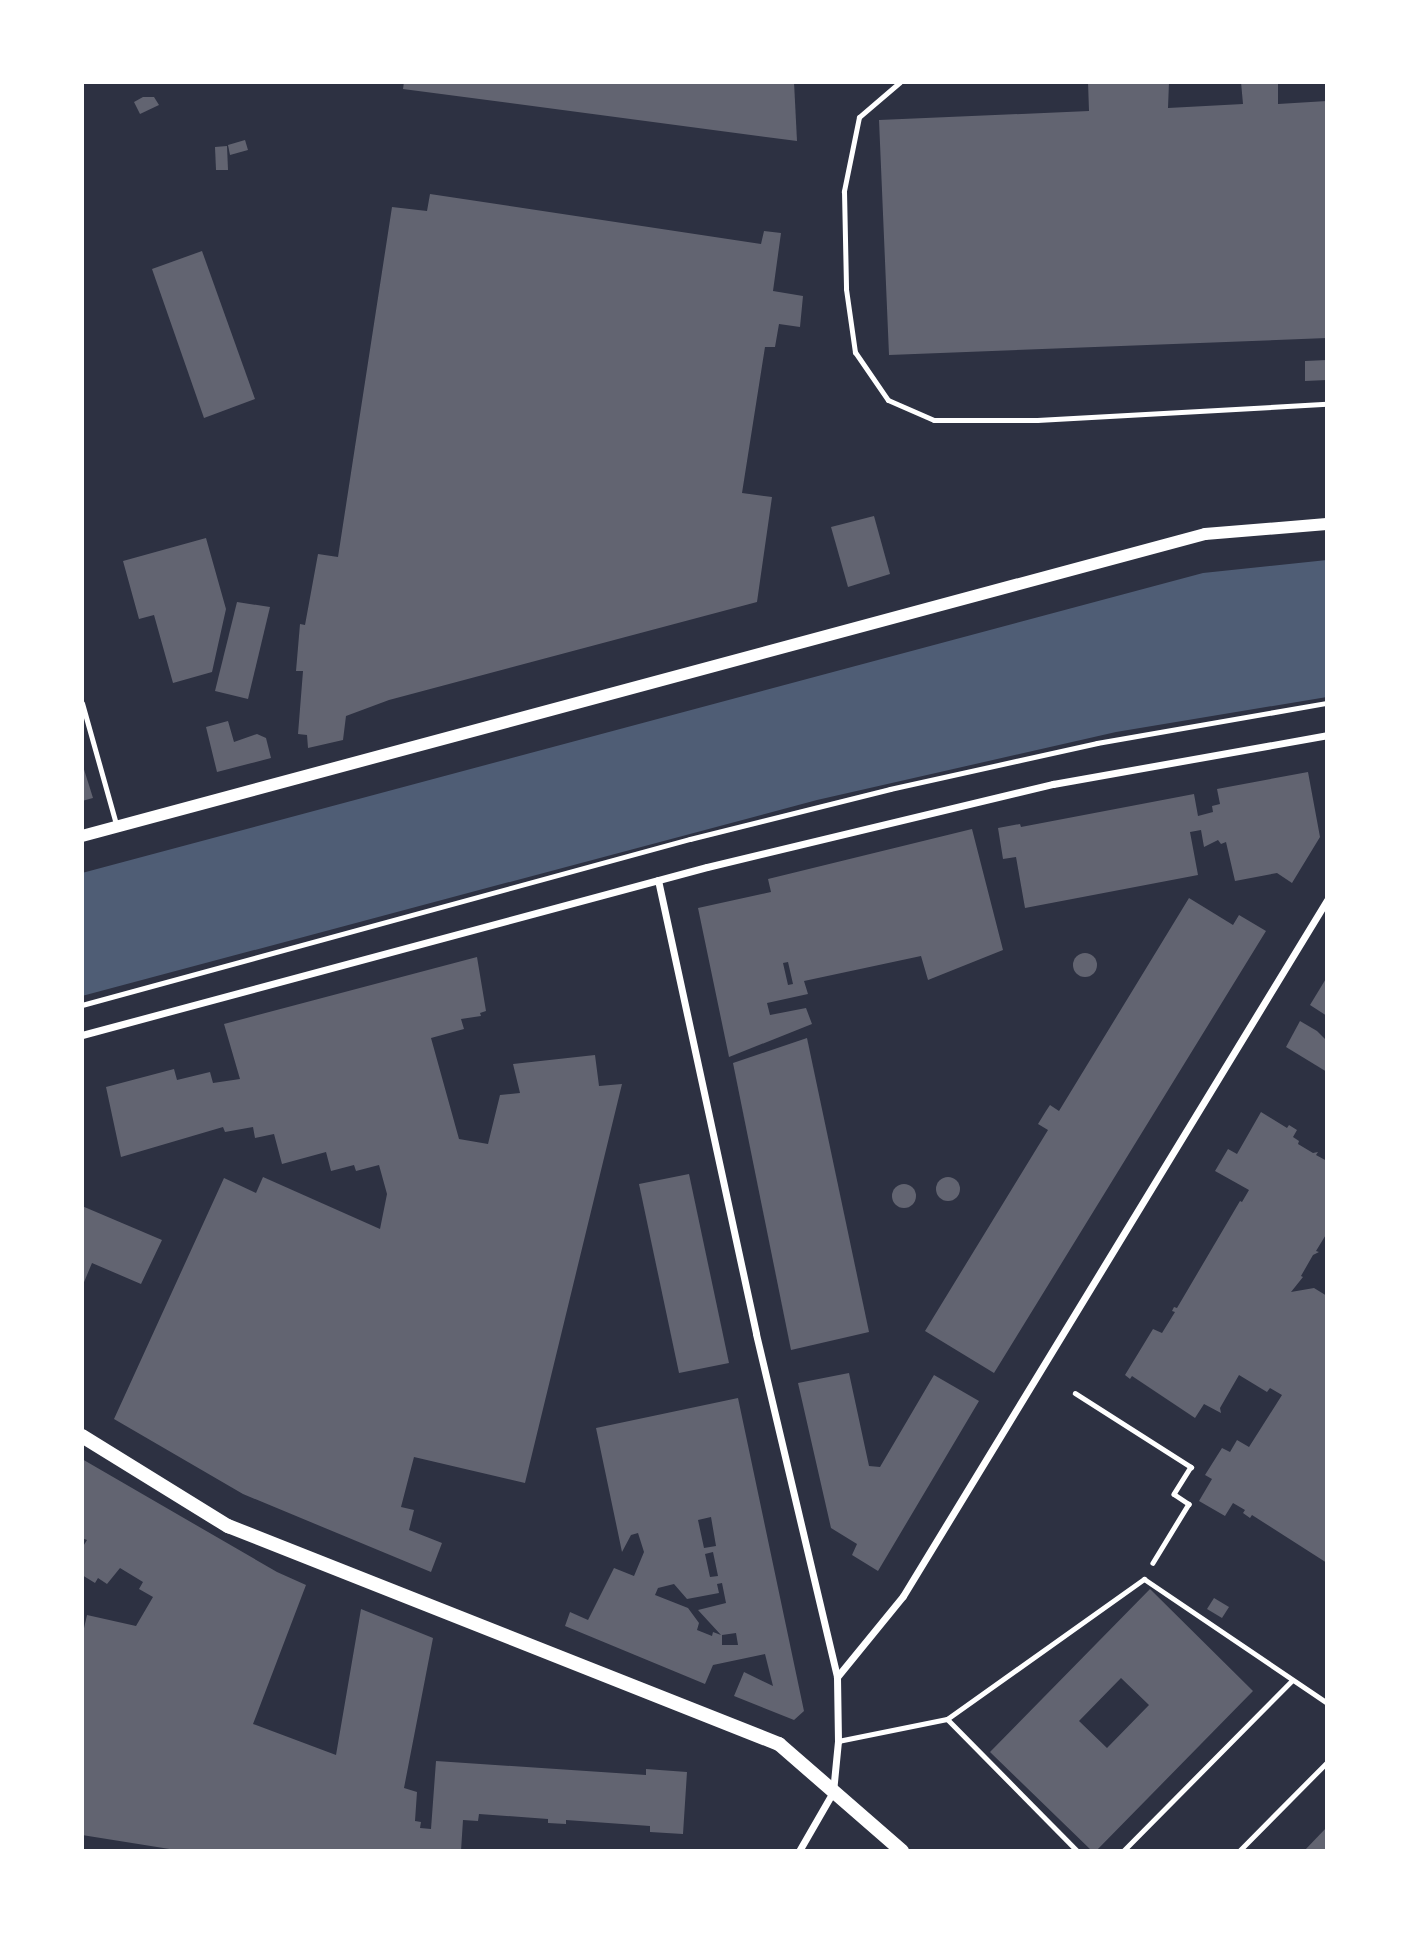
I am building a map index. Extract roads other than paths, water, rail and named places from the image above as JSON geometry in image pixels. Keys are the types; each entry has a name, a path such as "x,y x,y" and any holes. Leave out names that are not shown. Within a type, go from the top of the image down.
{"main road":[{"path":"82,1436 228,1526 779,1744 902,1851"}],"street":[{"path":"82,836 1205,534 1327,524"},
{"path":"82,1035 657,880 1053,784 1327,735"},
{"path":"657,880 759,1348 837,1678 838,1741 833,1792 799,1851"},
{"path":"837,1678 903,1596 1327,901"}],"lane":[{"path":"900,82 859,117 844,191 846,289 855,352 888,400 934,420 1063,419 1327,404"},
{"path":"82,703 117,827"},
{"path":"838,1741 947,1719 1144,1579 1327,1703"},
{"path":"1123,1851 1292,1680"},
{"path":"947,1719 1077,1851"},
{"path":"1239,1851 1327,1762"}],"water":[{"path":"1327,560 1327,697 1116,732 817,800 82,996 82,873 1203,573"}]}
